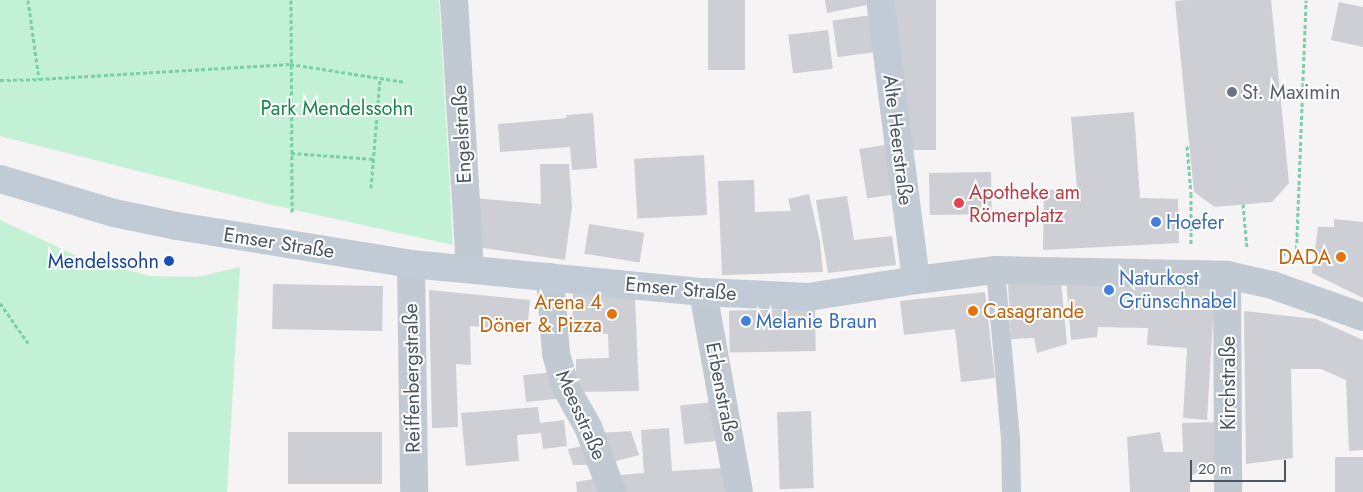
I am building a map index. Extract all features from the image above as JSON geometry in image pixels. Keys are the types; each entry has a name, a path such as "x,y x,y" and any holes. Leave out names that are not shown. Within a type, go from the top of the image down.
{"street":[{"name":"Engelstraße","path":"454,0 470,268"},
{"name":"Alte Heerstraße","path":"880,0 916,280"},
{"name":"Emser Straße","path":"0,179 114,214 292,246 411,264 470,268 703,292 808,297 994,270 1228,275 1294,293 1363,317"},
{"name":"Reiffenbergstraße","path":"411,264 414,492"},
{"name":"Kirchstraße","path":"1228,275 1228,492"},
{"name":"Meesstraße","path":"550,277 556,354 565,386 588,426 612,492"},
{"name":"Erbenstraße","path":"703,292 740,492"}],"lane":[{"path":"994,270 1010,438 1011,492"}],"path":[{"path":"28,0 39,79"},
{"path":"291,0 292,246"},
{"path":"1294,293 1306,0"},
{"path":"0,80 290,64 406,82"},
{"path":"372,188 380,78"},
{"path":"1186,146 1191,194 1190,254"},
{"path":"291,152 374,159"},
{"path":"1244,204 1246,227"},
{"path":"0,303 28,343"}],"green space":[{"name":"Park Mendelssohn","path":"0,0 439,0 453,245 268,204 0,136"},
{"path":"0,220 81,258 150,276 197,277 240,267 227,492 0,492"}],"building":[{"path":"708,0 745,0 745,70 708,70"},
{"path":"825,0 866,0 867,5 827,13"},
{"path":"894,0 936,0 936,150 894,150"},
{"name":"St. Maximin","path":"1271,0 1289,183 1272,202 1215,207 1194,192 1175,1"},
{"path":"1339,2 1363,7 1363,47 1331,40"},
{"path":"872,15 877,52 838,57 832,21"},
{"path":"828,30 833,69 793,74 788,35"},
{"path":"1134,112 1140,198 1178,199 1179,243 1043,250 1044,190 1077,189 1071,117"},
{"path":"593,113 597,168 572,170 570,147 500,152 498,124 567,118 566,115"},
{"path":"885,145 893,194 867,198 859,149"},
{"path":"704,155 707,215 637,219 634,159"},
{"path":"540,164 569,164 572,207 565,260 477,247 474,198 541,204"},
{"path":"991,172 992,214 930,215 929,173"},
{"path":"754,180 755,212 791,211 788,199 809,194 820,242 823,272 722,275 718,181"},
{"path":"847,196 854,240 892,236 896,265 828,273 816,200"},
{"path":"1334,219 1363,222 1363,298 1312,273 1318,227 1334,227"},
{"path":"589,224 644,233 640,262 584,254"},
{"path":"1066,279 1215,286 1207,420 1183,418 1187,348 1147,345 1148,328 1098,327 1097,337 1071,340"},
{"path":"1061,280 1067,344 1037,353 1034,338 1011,339 1008,284"},
{"path":"273,284 383,286 382,331 272,329"},
{"path":"429,290 530,300 527,331 470,326 471,365 456,364 458,427 432,428"},
{"path":"985,292 995,378 961,382 955,329 904,335 900,301"},
{"path":"573,293 635,298 639,391 576,392 576,359 609,358 608,334 572,332"},
{"path":"815,309 816,351 730,352 729,311"},
{"path":"1244,311 1316,319 1363,340 1363,450 1349,451 1346,380 1321,369 1291,369 1293,458 1246,464"},
{"path":"554,372 557,399 526,402 523,375"},
{"path":"714,402 718,441 684,444 680,406"},
{"path":"538,407 540,423 564,420 567,446 543,449 541,433 517,435 519,461 466,466 461,413"},
{"path":"811,411 814,488 780,489 777,412"},
{"path":"1218,422 1219,474 1190,475 1190,492 1130,492 1127,437 1160,432 1164,452 1183,452 1182,423"},
{"path":"669,428 672,471 724,468 725,492 622,492 621,475 644,473 641,430"},
{"path":"631,431 639,455 613,462 599,433"},
{"path":"288,432 382,432 382,484 288,484"},
{"path":"587,445 597,465 573,465 568,449"},
{"path":"1335,457 1363,457 1363,492 1335,492"},
{"path":"600,478 604,492 577,492 576,482"}],"place":[{"name":"St. Maximin","path":"1232,92"},
{"name":"Apotheke am Römerplatz","path":"959,203"},
{"name":"Hoefer","path":"1156,222"},
{"name":"DADA","path":"1341,257"},
{"name":"Mendelssohn","path":"169,261"},
{"name":"Naturkost Grünschnabel","path":"1109,290"},
{"name":"Casagrande","path":"973,311"},
{"name":"Arena 4 Döner & Pizza","path":"612,314"},
{"name":"Melanie Braun","path":"746,321"}]}
